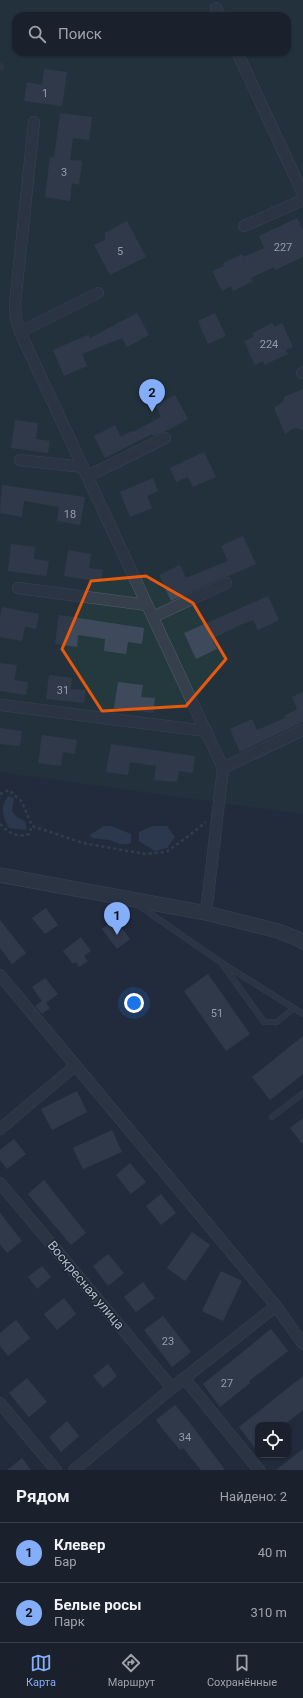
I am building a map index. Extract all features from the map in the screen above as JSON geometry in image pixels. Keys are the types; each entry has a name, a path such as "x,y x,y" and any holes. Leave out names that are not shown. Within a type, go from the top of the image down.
{"street":[{"path":"239,56 303,194"},
{"path":"34,122 15,304 16,319 20,332 223,768 206,914"},
{"path":"244,226 303,200"},
{"path":"20,332 98,293"},
{"path":"20,460 86,471 165,438"},
{"path":"153,617 226,583"},
{"path":"18,588 147,605"},
{"path":"1,705 206,731"},
{"path":"223,768 303,730"},
{"path":"0,875 206,914 278,931 303,942"},
{"path":"0,975 276,1306 303,1344"},
{"path":"0,1130 75,1066"},
{"name":"Воскресная улица","path":"0,1182 172,1388"},
{"path":"74,1470 172,1388 276,1306"},
{"path":"185,1378 259,1470"},
{"path":"0,1403 56,1470"}],"lane":[{"path":"131,900 222,963 303,1014"},
{"path":"222,963 264,1022 277,1022 294,1008"},
{"path":"272,1117 303,1093"}],"path":[{"path":"0,794 9,790 22,802 32,826 29,834 22,836 10,833 0,824"},
{"path":"32,826 83,844 145,854 166,852 187,837 218,811"}],"highlighted area":[{"path":"146,576 193,603 226,659 186,706 102,711 62,649 91,581"}],"green space":[{"path":"0,0 303,0 303,814 0,772"}],"water":[{"path":"9,796 14,798 12,811 17,817 25,821 27,830 9,828 4,815 3,806"},
{"path":"104,826 111,826 131,834 131,843 122,844 109,840 92,838 90,835"},
{"path":"153,826 167,826 175,837 167,848 155,851 139,841 139,832"}],"building":[{"path":"44,69 67,72 62,106 24,101 27,82 42,85"},
{"path":"60,113 92,117 89,140 73,138 70,160 82,161 79,185 72,183 70,201 45,197 50,157 54,158"},
{"path":"297,218 303,230 303,257 275,270 274,267 251,278 253,281 233,291 231,286 222,291 212,271 224,266 223,263 242,254 243,257 264,248 259,236"},
{"path":"127,221 146,257 110,275 94,245 105,240 105,233"},
{"path":"137,313 149,335 127,347 122,338 82,354 87,366 64,376 53,350 88,335 90,338"},
{"path":"215,313 226,336 208,344 198,321"},
{"path":"272,323 275,327 282,323 293,347 286,350 288,354 264,365 263,361 255,365 244,341 253,337 253,333"},
{"path":"303,389 303,430 294,428 285,434 274,408 284,401 284,397"},
{"path":"175,395 188,419 166,431 153,436 152,434 105,458 94,436 115,425 121,437 132,431 133,432 161,417 155,405"},
{"path":"15,420 38,423 36,439 50,441 48,453 11,448"},
{"path":"204,452 216,477 193,487 188,477 176,482 170,468"},
{"path":"153,478 158,491 147,496 152,508 130,517 120,492"},
{"path":"2,485 85,497 80,525 57,521 59,507 24,501 22,517 0,513"},
{"path":"243,536 256,564 223,577 171,601 159,575 180,565 186,578 228,561 221,546"},
{"path":"11,544 35,547 34,559 49,561 46,576 8,571"},
{"path":"68,550 91,554 89,568 103,570 101,582 64,576"},
{"path":"268,596 279,620 258,630 253,620 240,625 212,639 217,649 196,659 184,633"},
{"path":"2,607 39,614 36,629 25,627 22,641 0,637"},
{"path":"59,615 144,628 142,644 128,642 126,654 104,651 105,639 78,635 77,647 55,644"},
{"path":"0,663 17,665 14,680 28,682 26,695 0,691"},
{"path":"49,675 72,678 71,689 86,690 84,703 46,699"},
{"path":"118,682 143,685 141,697 155,698 153,713 114,708"},
{"path":"303,692 303,722 240,752 230,729 252,719 257,730 285,718 284,716 297,709 292,697"},
{"path":"0,728 22,731 20,746 0,744"},
{"path":"42,735 77,740 75,754 63,752 61,766 38,763"},
{"path":"111,744 195,756 193,773 179,771 177,782 154,780 156,766 130,762 128,775 106,772"},
{"path":"46,908 58,925 45,934 32,918"},
{"path":"115,919 130,939 117,949 102,929"},
{"path":"0,920 26,953 12,964 0,948"},
{"path":"81,937 91,951 84,956 88,961 79,967 76,962 73,964 63,951"},
{"path":"208,974 250,1034 226,1051 184,991"},
{"path":"45,978 58,994 46,1003 50,1008 42,1014 35,1006 42,1001 32,987"},
{"path":"303,1036 303,1074 270,1100 252,1077"},
{"path":"77,1091 87,1112 52,1130 41,1109"},
{"path":"303,1118 303,1145 290,1128"},
{"path":"112,1130 122,1152 83,1169 73,1148"},
{"path":"14,1139 26,1154 7,1169 0,1160 0,1150"},
{"path":"130,1163 146,1182 131,1194 116,1175"},
{"path":"44,1180 86,1233 71,1245 28,1194"},
{"path":"161,1194 176,1213 161,1225 146,1206"},
{"path":"0,1213 22,1241 7,1253 0,1244"},
{"path":"192,1232 210,1245 185,1281 167,1268"},
{"path":"108,1254 124,1273 108,1286 93,1266"},
{"path":"42,1266 51,1277 37,1289 28,1277"},
{"path":"221,1271 242,1281 223,1321 202,1311"},
{"path":"143,1282 155,1298 136,1312 124,1297"},
{"path":"64,1298 76,1314 57,1330 44,1314"},
{"path":"163,1316 191,1352 172,1367 144,1330"},
{"path":"16,1320 30,1338 8,1356 0,1346 0,1333"},
{"path":"271,1329 288,1351 249,1381 250,1383 220,1407 203,1384"},
{"path":"108,1364 117,1376 103,1388 93,1376"},
{"path":"303,1376 303,1410 288,1422 255,1422 255,1448 239,1427"},
{"path":"27,1378 47,1402 29,1417 9,1393"},
{"path":"175,1405 225,1470 201,1470 183,1448 180,1450 165,1432 156,1420"},
{"path":"67,1421 79,1436 61,1452 49,1437"},
{"path":"303,1449 303,1470 276,1470"},
{"path":"22,1458 31,1470 7,1470"}],"place":[{"name":"Белые росы","path":"152,412"},
{"name":"Клевер","path":"117,935"}]}
